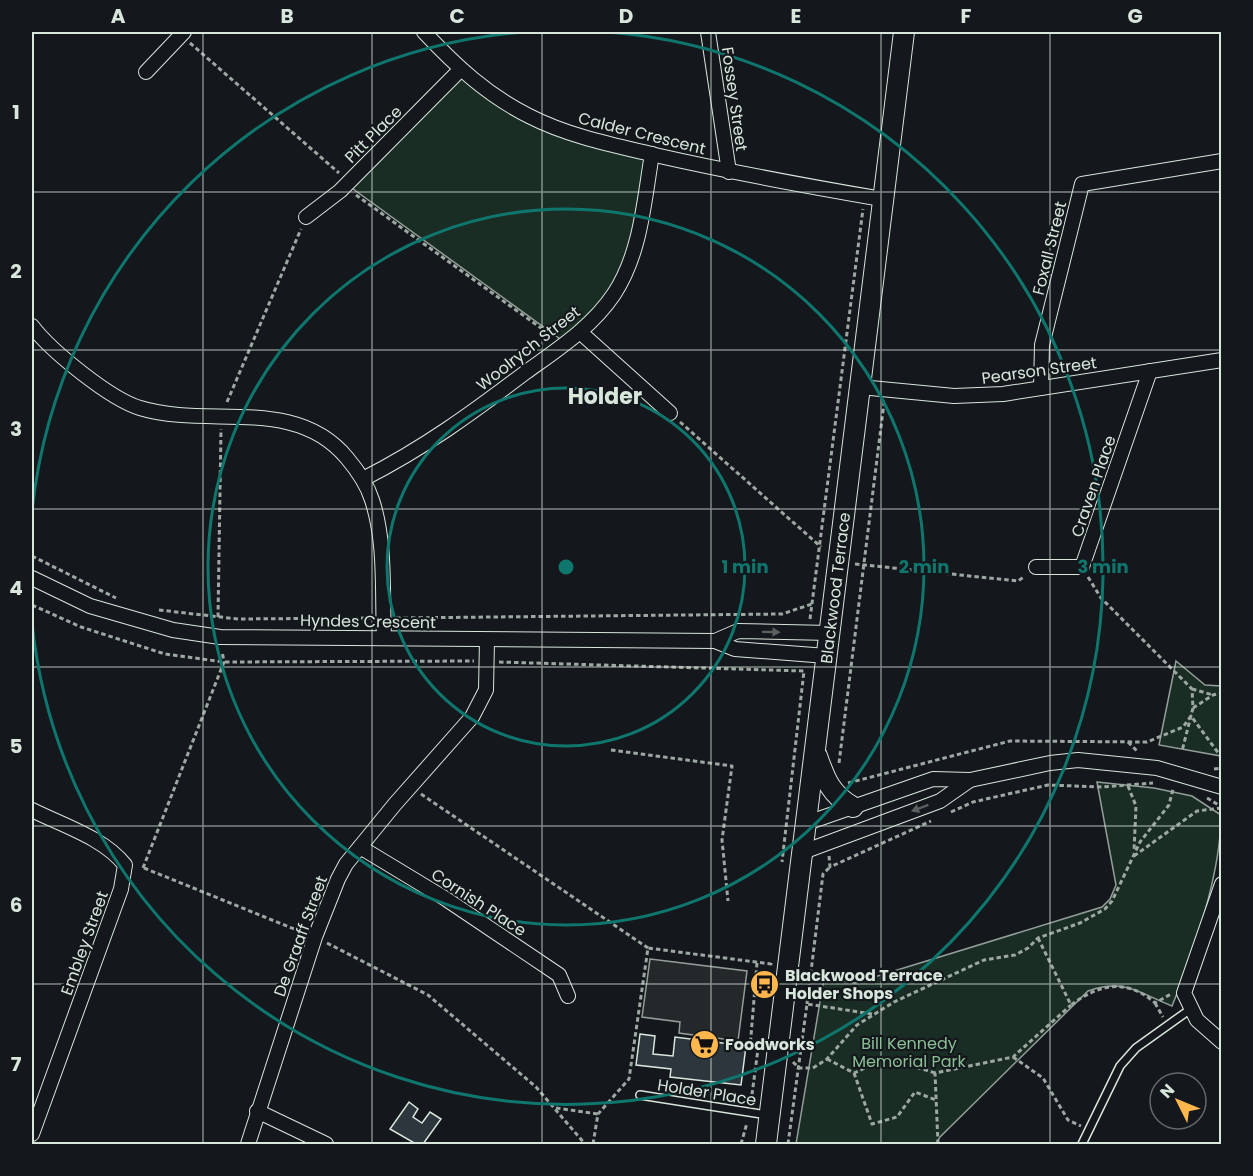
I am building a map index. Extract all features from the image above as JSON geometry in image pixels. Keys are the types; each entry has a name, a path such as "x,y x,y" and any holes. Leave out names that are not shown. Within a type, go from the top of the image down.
{"street":[{"name":"Calder Crescent","path":"424,32 460,70 483,88 531,117 584,137 729,172 874,198"},
{"name":"Fossey Street","path":"708,32 729,172"},
{"name":"Blackwood Terrace","path":"766,1144 860,387 874,198 904,32"},
{"path":"146,72 182,33"},
{"name":"Pitt Place","path":"306,217 347,184 460,70"},
{"name":"Woolrych Street","path":"363,479 410,455 449,430 580,332 615,294 630,263 637,241 652,154"},
{"name":"Foxall Street","path":"1041,388 1042,345 1082,184 1221,161"},
{"path":"32,326 63,358 111,393 138,408 174,416 278,418 298,424 331,442 363,479 377,519 384,637"},
{"path":"580,332 670,413"},
{"name":"Pearson Street","path":"860,387 954,396 1041,388 1221,360"},
{"name":"Craven Place","path":"1082,567 1150,371"},
{"path":"1036,567 1082,567"},
{"name":"Hyndes Crescent","path":"32,578 90,606 173,630 220,637 715,641 735,649 827,656"},
{"name":"Hyndes Crescent","path":"715,641 738,631 830,633"},
{"name":"De Graaff Street","path":"248,1144 315,937 338,879 360,847 472,717 486,690 487,640"},
{"path":"815,751 825,780 834,794 854,807"},
{"path":"807,823 933,780 970,780 1050,762 1078,760 1157,768 1221,787"},
{"path":"803,852 940,801 970,780"},
{"name":"Embley Street","path":"32,810 116,853 125,865 121,889 32,1134"},
{"name":"Cornish Place","path":"360,847 446,899 559,975 568,996"},
{"path":"1221,884 1184,993 1197,1020 1221,1042"},
{"path":"257,1111 326,1144"}],"lane":[{"path":"1082,1144 1120,1066 1136,1048 1192,1008"},
{"name":"Holder Place","path":"640,1095 770,1116"}],"path":[{"path":"182,33 347,184 564,344"},
{"path":"808,633 874,198"},
{"path":"218,618 221,417 306,217"},
{"path":"838,768 885,391"},
{"path":"32,556 123,601"},
{"path":"1082,567 1101,598 1192,689 1213,695"},
{"path":"154,609 218,618 383,618 782,614 812,604"},
{"path":"32,605 81,627 165,654 224,662 487,661 804,671"},
{"path":"781,872 806,655"},
{"path":"224,662 143,868 315,937 428,995 482,1039 556,1108 585,1144"},
{"path":"1182,751 1193,708 1192,689"},
{"path":"1193,708 1213,695 1221,693"},
{"path":"611,750 732,765 722,830 728,901"},
{"path":"1128,786 1136,806 1136,840 1133,857"},
{"path":"410,787 648,948 771,964 772,953"},
{"path":"721,787 728,788"},
{"path":"813,1068 827,1059 857,1025 872,1014 920,988 984,960 1015,955 1028,948 1038,938 1080,923 1105,909 1112,901 1140,842 1169,805 1173,789"},
{"path":"1133,857 1197,811 1221,808"},
{"path":"716,829 722,830"},
{"path":"788,1144 824,874 830,867"},
{"path":"1038,938 1071,1005"},
{"path":"593,1144 598,1114 629,1079 648,948"},
{"path":"741,1144 749,1112 758,1049 750,1048 757,963"},
{"path":"854,1073 887,1058 935,1073 1013,1057 1087,993 1112,986 1134,989 1155,1002 1168,1025"},
{"path":"1155,1002 1175,993 1184,993"},
{"path":"807,1004 872,1014"},
{"path":"1013,1057 1043,1078 1068,1120 1089,1130"},
{"path":"827,1059 854,1073 872,1124 897,1117 915,1092 936,1100"},
{"path":"935,1073 938,1144"},
{"path":"556,1108 598,1114"}],"green space":[{"path":"459,75 544,124 651,157 628,279 567,344 349,186"},
{"path":"1176,661 1205,685 1221,686 1221,756 1159,745"},
{"name":"Bill Kennedy Memorial Park","path":"1097,782 1154,788 1192,796 1221,815 1220,837 1205,912 1172,1006 1122,987 1101,987 1088,991 940,1137 936,1144 796,1144 824,978 855,983 1102,907 1110,899 1116,885"}],"shaded area":[{"path":"650,959 747,971 738,1041 679,1033 680,1022 642,1017"}],"building":[{"path":"640,1034 655,1036 653,1054 673,1056 675,1037 746,1046 741,1085 670,1077 671,1069 636,1065"},
{"path":"409,1102 418,1109 413,1117 422,1123 430,1112 441,1119 423,1144 416,1144 390,1129"}],"place":[{"name":"Blackwood Terrace Holder Shops","path":"764,984"},
{"name":"Foodworks","path":"704,1044"}],"district":[{"name":"Holder","path":"605,396"}]}
